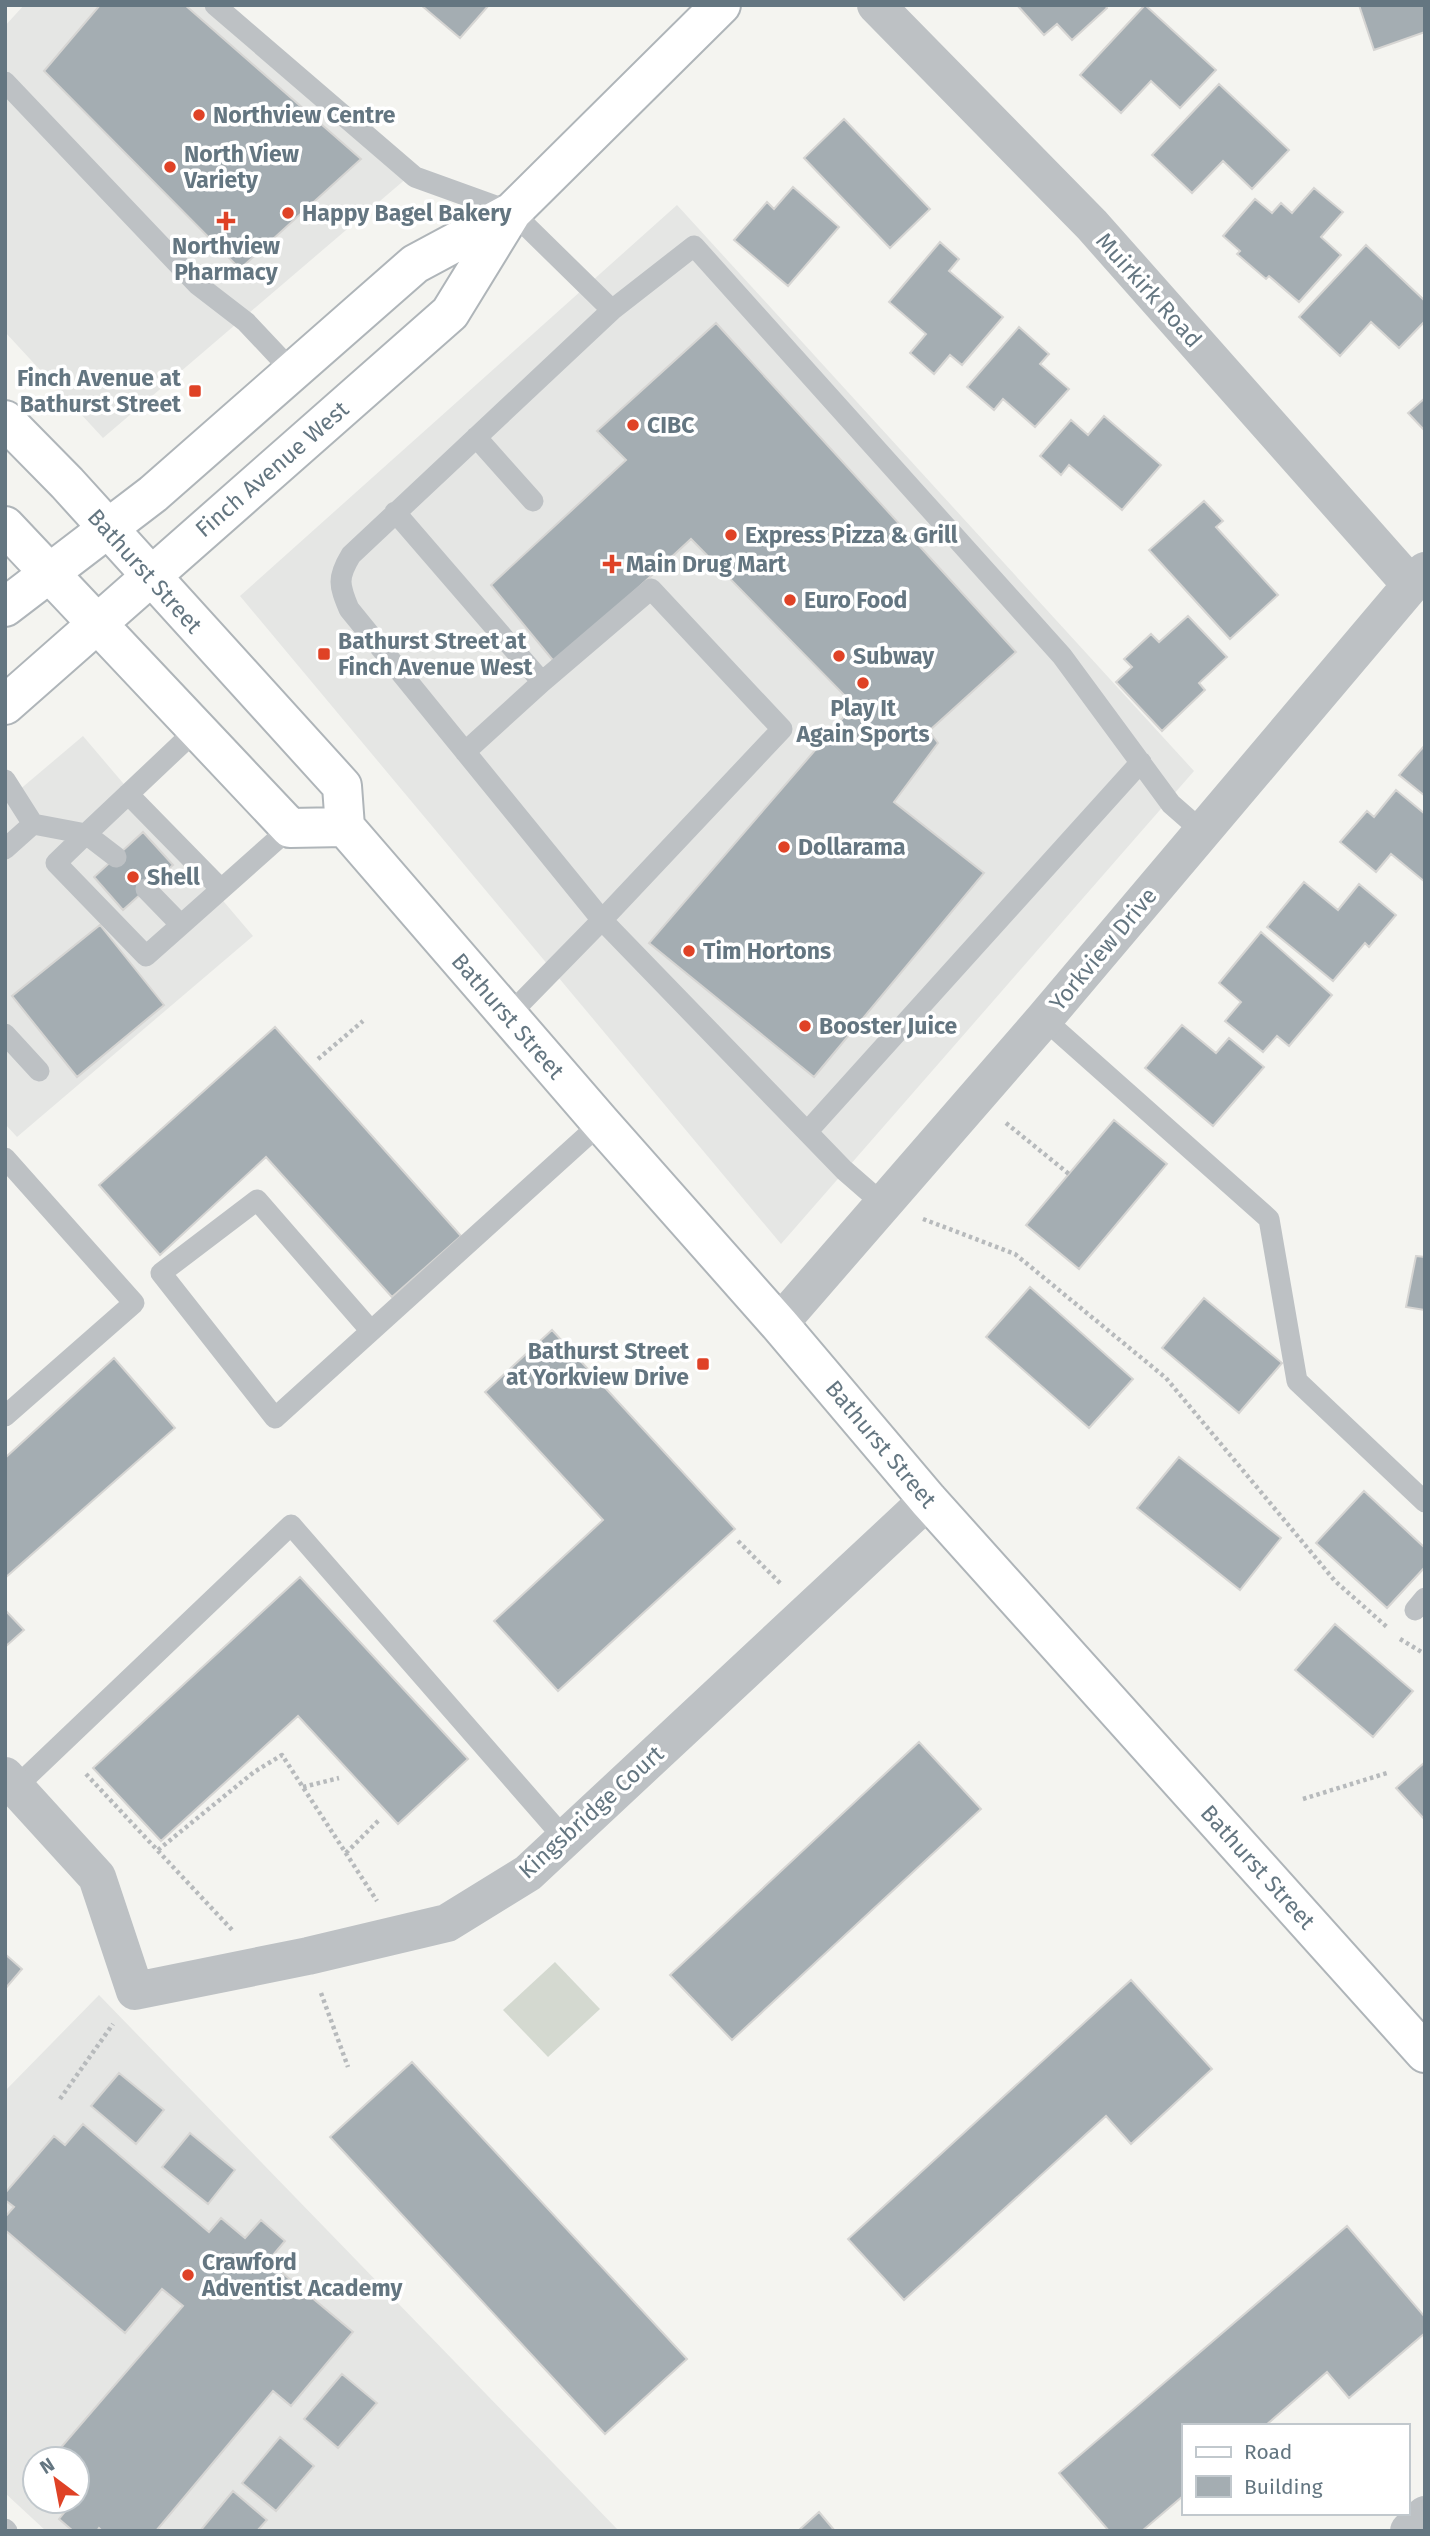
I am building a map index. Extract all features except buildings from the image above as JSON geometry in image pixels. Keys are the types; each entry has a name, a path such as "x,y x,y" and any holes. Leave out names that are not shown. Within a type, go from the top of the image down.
{"main road":[{"name":"Finch Avenue West","path":"5,705 450,313 512,212 721,5"},
{"name":"Finch Avenue West","path":"5,607 153,494 415,264 512,212"},
{"name":"Bathurst Street","path":"5,420 67,484 342,786 345,827 779,1324 928,1500 1425,2053"},
{"path":"5,526 289,828 345,827"}],"street":[{"name":"Muirkirk Road","path":"876,5 1092,225 1418,578"},
{"name":"Yorkview Drive","path":"779,1324 976,1098 1418,578"},
{"name":"Kingsbridge Court","path":"135,1991 308,1956 447,1923 528,1873 928,1500"},
{"path":"10,1782 97,1877 135,1991"},
{"path":"1409,2531 1425,2515"}],"lane":[{"path":"215,5 415,177 512,212 612,310"},
{"path":"5,82 198,285 246,322 293,372"},
{"path":"883,1204 844,1170 602,920 349,609 341,590 340,573 351,555 612,310 695,246 1062,656 1171,804 1203,832"},
{"path":"476,437 533,501"},
{"path":"396,512 542,682"},
{"path":"465,751 651,589 782,729 508,1016"},
{"path":"196,730 56,863 146,956 289,828"},
{"path":"807,1132 1140,762"},
{"path":"5,780 33,824 86,834 116,857"},
{"path":"128,794 220,889"},
{"path":"5,849 33,824"},
{"path":"146,889 181,925"},
{"path":"1044,1018 1269,1219 1297,1381 1425,1502"},
{"path":"5,1034 39,1071"},
{"path":"371,1331 257,1200 161,1273 275,1418 601,1123"},
{"path":"5,1157 134,1303 5,1416"},
{"path":"10,1782 291,1525 565,1839"}],"path":[{"path":"318,1059 363,1020"},
{"path":"976,1098 1069,1174"},
{"path":"883,1204 1015,1254 1166,1378 1335,1581 1405,1643 1425,1654"},
{"path":"738,1541 808,1612"},
{"path":"158,1850 254,1772 282,1755 400,1935"},
{"path":"1303,1799 1387,1773"},
{"path":"86,1774 264,1965"},
{"path":"303,1787 339,1779"},
{"path":"346,1853 379,1820"},
{"path":"308,1956 348,2067"},
{"path":"60,2099 135,1991"}],"shaded area":[{"name":"Northview Centre","path":"24,5 217,5 408,177 103,438 5,332 5,26"},
{"path":"677,205 1194,771 781,1244 240,596"},
{"path":"83,736 253,936 17,1137 5,1124 5,802"},
{"path":"555,1962 600,2009 548,2057 503,2010"},
{"name":"Crawford Adventist Academy","path":"99,1995 619,2531 46,2531 29,2515 91,2515 91,2445 21,2445 21,2508 5,2493 5,2091"}],"place":[{"name":"Northview Centre","path":"199,115"},
{"name":"North View Variety","path":"170,167"},
{"name":"Happy Bagel Bakery","path":"288,213"},
{"name":"Northview Pharmacy","path":"226,221"},
{"name":"Finch Avenue at Bathurst Street","path":"195,391"},
{"name":"CIBC","path":"633,425"},
{"name":"Express Pizza & Grill","path":"731,535"},
{"name":"Main Drug Mart","path":"612,564"},
{"name":"Euro Food","path":"790,600"},
{"name":"Bathurst Street at Finch Avenue West","path":"324,654"},
{"name":"Subway","path":"839,656"},
{"name":"Play It Again Sports","path":"863,683"},
{"name":"Dollarama","path":"784,847"},
{"name":"Shell","path":"133,877"},
{"name":"Tim Hortons","path":"689,951"},
{"name":"Booster Juice","path":"805,1026"},
{"name":"Bathurst Street at Yorkview Drive","path":"703,1364"},
{"name":"Crawford Adventist Academy","path":"188,2275"}]}
